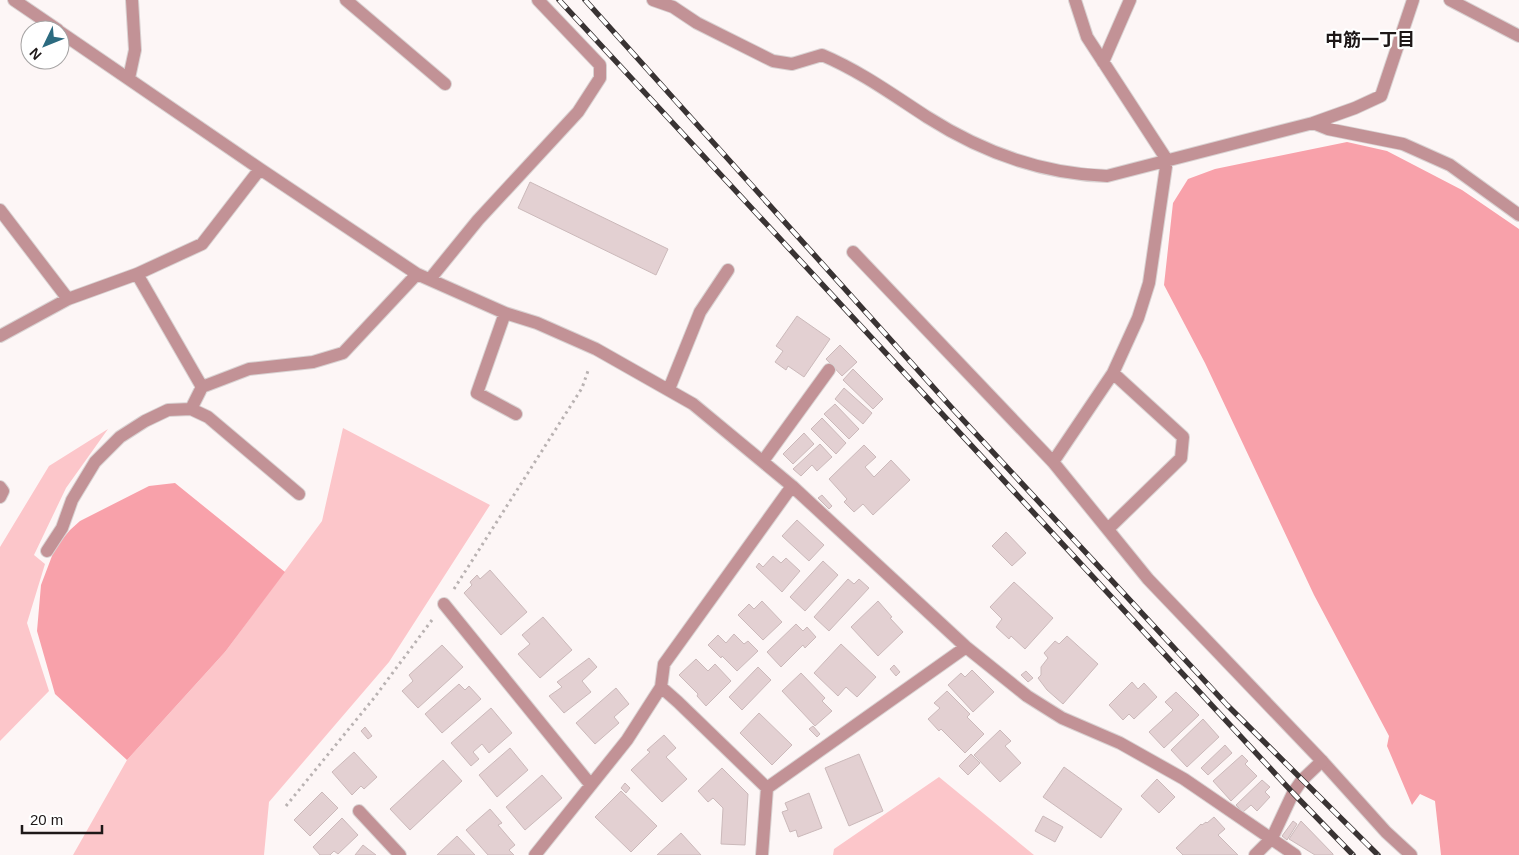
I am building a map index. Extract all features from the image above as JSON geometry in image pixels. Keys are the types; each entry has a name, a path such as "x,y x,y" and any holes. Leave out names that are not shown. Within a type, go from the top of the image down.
{"street":[{"path":"14,0 43,20"},
{"path":"129,78 135,50 132,0"},
{"path":"346,0 445,84"},
{"path":"430,279 478,220 578,112 600,78 600,65 538,0"},
{"path":"653,0 673,7 697,23 773,61 792,64 822,55 846,65 975,144 1030,166 1107,176 1313,123 1355,108 1381,96 1414,0"},
{"path":"1053,462 1113,373 1138,318 1149,283 1167,160 1087,37 1075,0"},
{"path":"1102,62 1130,0"},
{"path":"1450,0 1519,36"},
{"path":"70,38 260,169 418,274 505,313 537,323 596,349 693,404 792,486 966,647 1028,696 1062,718 1120,743 1184,779 1295,855"},
{"path":"1313,123 1328,129 1403,144 1450,165 1519,215"},
{"path":"0,336 68,299 137,274 202,244 260,169"},
{"path":"0,210 68,299"},
{"path":"853,252 1053,462 1148,579 1322,761 1386,832 1411,855"},
{"path":"668,389 700,312 728,270"},
{"path":"137,274 202,386"},
{"path":"191,410 202,386 249,369 313,362 343,353 418,274"},
{"path":"505,313 477,393 516,414"},
{"path":"764,462 829,370"},
{"path":"1108,529 1181,458 1183,437 1113,373"},
{"path":"47,551 62,528 72,500 95,462 120,437 145,421 168,410 191,410 208,417 298,494"},
{"path":"0,486 3,491 0,497"},
{"path":"534,855 627,740 661,687 664,664 792,486"},
{"path":"444,604 590,784"},
{"path":"767,788 966,647"},
{"path":"661,687 767,788"},
{"path":"1255,855 1272,838 1293,793 1302,780 1322,761"},
{"path":"762,855 767,788"},
{"path":"360,812 400,855"}],"shaded area":[{"path":"1347,142 1387,151 1462,190 1519,229 1519,855 1441,855 1435,801 1420,794 1412,805 1387,746 1389,736 1314,595 1205,363 1164,285 1173,203 1188,179 1215,169"},
{"path":"343,428 490,505 389,662 269,802 264,855 73,855 127,760 225,652 322,521"},
{"path":"108,429 66,488 34,555 45,564 27,623 49,691 0,741 0,547 49,466"},
{"path":"175,483 285,572 225,652 127,760 55,694 37,631 41,585 55,548 80,521 149,486"},
{"path":"939,777 1034,855 833,855 834,849"}],"building":[{"path":"530,182 668,249 656,275 518,208"},
{"path":"797,316 830,339 804,377 788,366 786,370 775,362 783,351 776,346"},
{"path":"840,345 857,362 842,376 826,359"},
{"path":"853,369 883,399 873,409 843,380"},
{"path":"844,388 872,413 863,424 835,399"},
{"path":"835,404 859,429 849,439 824,414"},
{"path":"822,418 846,443 836,454 811,429"},
{"path":"804,433 814,444 793,464 783,454"},
{"path":"820,444 832,457 817,471 812,465 801,476 793,469"},
{"path":"864,445 876,457 865,467 874,477 891,460 910,480 873,515 863,504 854,512 844,502 847,499 829,479"},
{"path":"822,495 832,506 829,509 818,498"},
{"path":"797,520 824,545 809,561 782,536"},
{"path":"1006,532 1026,553 1012,566 992,546"},
{"path":"773,556 781,563 786,558 800,571 782,592 756,567 759,563 763,567"},
{"path":"823,561 838,575 805,611 790,597"},
{"path":"490,570 527,612 501,635 464,593 472,585 470,582 477,575 480,579"},
{"path":"848,579 854,584 859,579 869,588 829,631 814,617"},
{"path":"1014,582 1053,618 1025,649 1011,636 1009,639 996,627 1002,619 990,607"},
{"path":"762,601 782,622 763,640 738,615 749,604 754,609"},
{"path":"878,601 903,632 878,656 851,627"},
{"path":"543,617 572,650 540,678 518,654 530,644 522,635"},
{"path":"796,624 803,631 807,627 816,637 805,648 803,645 781,667 767,652"},
{"path":"734,634 744,644 748,641 758,651 737,671 708,645 718,635 726,643"},
{"path":"1067,636 1098,664 1063,704 1047,690 1038,678 1041,675 1041,667 1048,658 1044,653 1055,641 1059,644"},
{"path":"841,644 876,677 857,697 846,687 838,696 814,673"},
{"path":"442,645 463,667 418,708 402,691 413,681 409,675"},
{"path":"589,658 597,667 582,681 591,692 564,713 549,696 562,687 557,682"},
{"path":"696,659 708,671 715,664 731,681 706,706 697,696 698,694 679,675"},
{"path":"894,665 900,672 896,676 890,669"},
{"path":"758,667 771,680 742,710 729,697"},
{"path":"972,670 994,692 973,712 948,685 961,673 965,677"},
{"path":"1026,671 1033,678 1028,682 1021,675"},
{"path":"801,673 825,698 822,701 832,711 815,726 782,691"},
{"path":"1132,682 1138,689 1144,683 1157,697 1134,719 1129,714 1123,720 1109,705"},
{"path":"459,684 465,690 469,686 481,699 442,733 425,714"},
{"path":"616,688 629,704 614,717 619,723 595,744 576,723"},
{"path":"947,691 970,714 967,717 984,734 965,753 928,719 940,708 934,703"},
{"path":"1176,692 1199,715 1164,748 1149,732 1173,710 1165,702"},
{"path":"491,708 512,733 489,753 482,744 473,752 479,759 471,766 451,743"},
{"path":"759,713 792,745 772,765 740,733"},
{"path":"1203,719 1219,737 1187,767 1171,750"},
{"path":"813,726 820,734 817,737 809,729"},
{"path":"365,727 372,736 368,739 361,731"},
{"path":"1000,730 1011,741 1005,746 1021,763 1000,782 974,755"},
{"path":"664,735 676,748 666,757 687,779 662,802 631,770 650,752 647,750"},
{"path":"1225,745 1232,753 1208,775 1201,768"},
{"path":"510,748 528,770 497,797 479,775"},
{"path":"354,752 377,777 364,789 361,786 352,795 332,772"},
{"path":"859,754 883,811 849,826 825,768"},
{"path":"971,754 980,763 968,775 959,766"},
{"path":"1242,755 1248,761 1245,764 1257,776 1231,801 1213,781"},
{"path":"443,760 462,781 410,830 390,809"},
{"path":"1064,767 1122,809 1101,838 1043,797"},
{"path":"722,768 748,794 745,845 721,844 723,808 713,798 708,802 698,791"},
{"path":"542,775 562,798 525,830 506,807"},
{"path":"1157,779 1175,797 1159,813 1141,796"},
{"path":"1262,780 1270,787 1265,792 1270,797 1257,811 1251,805 1243,812 1236,805"},
{"path":"625,783 630,788 626,793 621,788"},
{"path":"621,791 657,826 631,852 595,817"},
{"path":"322,792 338,808 310,836 294,820"},
{"path":"809,793 822,828 798,837 796,830 790,832 782,812 788,810 785,803"},
{"path":"490,809 502,823 498,825 515,845 509,850 514,855 488,855 466,830"},
{"path":"1043,816 1063,827 1055,842 1035,831"},
{"path":"1214,817 1225,829 1218,835 1238,855 1183,855 1176,848 1201,824 1207,823"},
{"path":"342,818 358,835 338,854 334,851 330,855 320,855 313,847"},
{"path":"1293,821 1297,824 1287,840 1282,836"},
{"path":"1301,821 1333,855 1315,855 1289,839"},
{"path":"681,833 701,855 657,855"},
{"path":"457,836 475,855 437,855"},
{"path":"363,845 368,849 376,855 355,855"}],"railway":[{"path":"559,0 1293,793 1353,855"},
{"path":"585,0 952,408 1227,705 1378,855"}],"district":[{"name":"中筋一丁目","path":"1370,40"}]}
